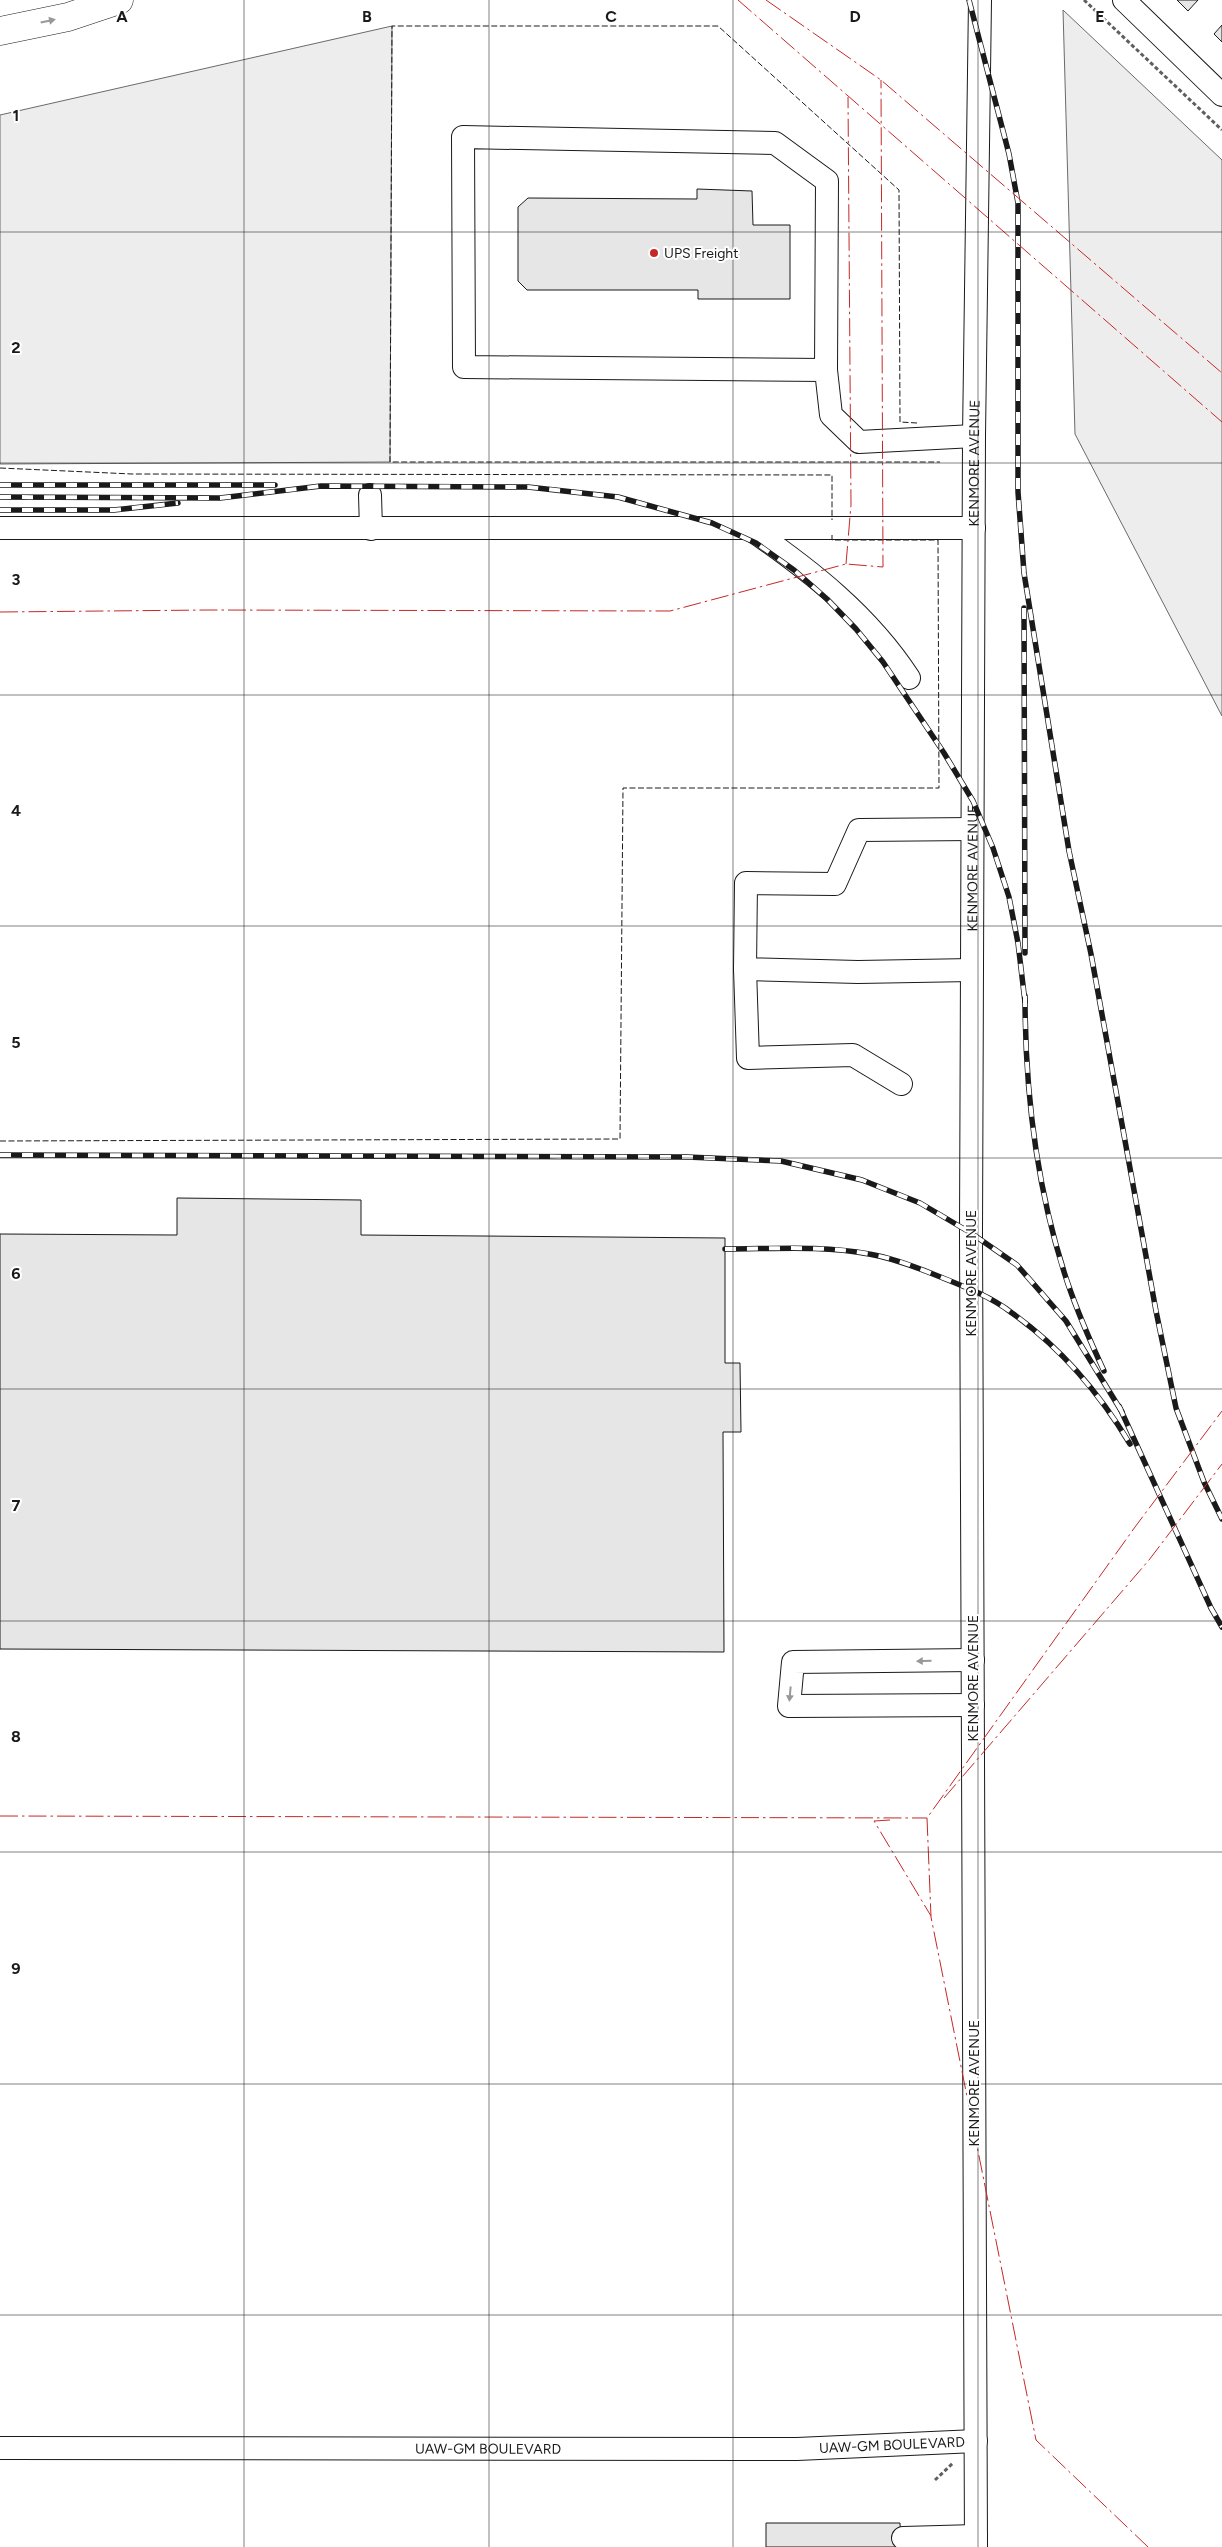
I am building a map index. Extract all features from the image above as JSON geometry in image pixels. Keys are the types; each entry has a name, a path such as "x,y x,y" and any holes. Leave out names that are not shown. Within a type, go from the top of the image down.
{"highway":[{"path":"0,31 68,17 120,0"}],"street":[{"name":"KENMORE AVENUE","path":"976,2541 972,970 974,436 980,0"},
{"path":"1124,0 1222,95"},
{"path":"826,370 464,367 463,137 775,143 827,181 826,370 831,415 858,442 974,436"},
{"path":"370,495 371,529"},
{"path":"0,528 974,528"},
{"path":"749,528 820,580 865,620 909,678"},
{"path":"900,1084 853,1055 748,1058 745,969 746,883 835,884 859,830 973,829"},
{"path":"745,969 858,972 972,970"},
{"path":"973,1660 793,1662 789,1706 973,1705"},
{"name":"UAW-GM BOULEVARD","path":"0,2448 797,2449 976,2441"},
{"path":"903,2538 976,2541"}],"path":[{"path":"1084,0 1222,130"},
{"path":"935,2480 939,2476"}],"shaded area":[{"path":"1063,10 1222,160 1222,716 1075,434"},
{"path":"392,26 390,462 0,464 0,115"}],"building":[{"path":"1177,0 1198,0 1188,11"},
{"path":"1222,25 1222,42 1214,34"},
{"name":"UPS Freight","path":"697,189 752,191 753,225 790,225 790,299 698,299 698,290 527,290 518,281 518,207 528,198 697,199"},
{"path":"177,1198 361,1200 361,1235 725,1238 725,1363 740,1363 741,1432 723,1432 724,1652 0,1649 0,1234 177,1235"},
{"path":"766,2523 900,2523 901,2547 766,2547"}],"railway":[{"path":"969,0 1009,154 1018,203 1018,492 1024,573 1069,851 1091,954 1156,1311 1176,1408 1204,1482 1222,1519"},
{"path":"0,485 275,485"},
{"path":"0,497 220,498 321,486 528,487 618,497 712,523 756,543 794,570 827,599 856,629 883,662 944,753 973,801 993,848 1009,897 1018,943 1025,1002"},
{"path":"0,510 114,510 178,503"},
{"path":"1024,608 1025,953"},
{"path":"1025,996 1030,1105 1048,1214 1068,1284 1104,1371"},
{"path":"0,1155 687,1157 781,1161 862,1180 920,1203 971,1233 1017,1265 1066,1321 1122,1412"},
{"path":"725,1249 815,1248 869,1254 913,1266 995,1301 1030,1326 1063,1356 1106,1407 1130,1444"},
{"path":"1119,1406 1211,1608 1222,1627"}],"fence":[{"path":"917,423 900,422 899,190 718,26 392,26 390,462 940,462"},
{"path":"0,468 132,474 832,475 832,520"},
{"path":"0,1141 620,1139 623,788 939,788 938,540 832,540 832,535"}],"power":[{"path":"738,0 1222,422"},
{"path":"766,0 881,80 1222,373"},
{"path":"0,612 209,610 670,611 846,564 883,567 881,80"},
{"path":"846,564 851,505 848,97"},
{"path":"1148,2547 1036,2440 931,1917 927,1818 1135,1527 1222,1411"},
{"path":"944,1798 1149,1560 1222,1464"},
{"path":"0,1816 927,1818"},
{"path":"890,1820 874,1821 931,1916"}],"place":[{"name":"UPS Freight","path":"654,253"}]}
